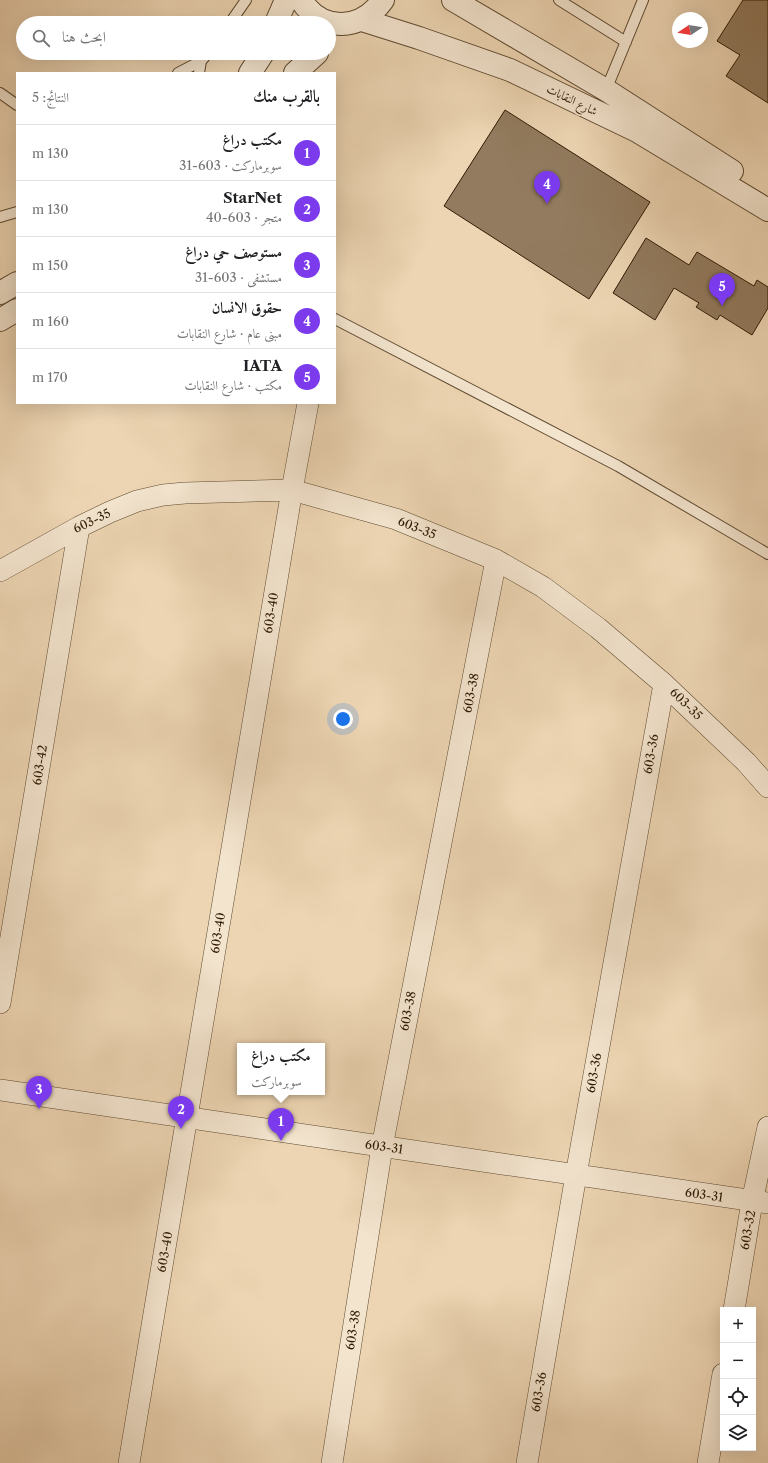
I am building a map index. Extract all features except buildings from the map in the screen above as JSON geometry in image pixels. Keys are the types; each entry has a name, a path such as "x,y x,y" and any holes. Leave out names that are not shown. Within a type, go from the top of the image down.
{"street":[{"path":"279,16 286,0"},
{"name":"شارع النقابات","path":"301,0 315,16"},
{"path":"336,36 355,22 370,14 383,0"},
{"name":"شارع النقابات","path":"453,0 606,90 768,195"},
{"name":"شارع النقابات","path":"336,23 355,22 419,38 510,70 637,131 768,210"},
{"path":"251,72 258,60"},
{"path":"296,72 309,60"},
{"path":"0,293 16,284"},
{"path":"0,320 16,311"},
{"name":"603-40","path":"129,1463 292,490 308,404"},
{"name":"603-35","path":"0,571 79,527 138,501 163,495 292,490 396,519 496,560 543,587 592,624 664,684 746,762 768,787"},
{"name":"603-42","path":"0,1003 79,527"},
{"name":"603-38","path":"332,1463 382,1147 496,560"},
{"name":"603-36","path":"527,1463 576,1175 664,684"},
{"name":"603-31","path":"0,1090 760,1202"},
{"name":"603-32","path":"735,1307 760,1202 768,1127"},
{"path":"708,1463 722,1379"}],"lane":[{"path":"235,16 246,0"},
{"path":"559,0 571,3 626,42"},
{"path":"606,90 643,0"},
{"path":"180,72 200,60"},
{"path":"199,72 204,60"},
{"path":"0,93 16,104"},
{"path":"0,217 16,212"},
{"path":"336,320 618,466 768,554"}],"place":[{"name":"حقوق الانسان","path":"547,204"},
{"name":"IATA","path":"722,306"},
{"name":"مستوصف حي دراغ","path":"39,1109"},
{"name":"StarNet","path":"181,1129"},
{"name":"مكتب دراغ","path":"281,1141"}]}
